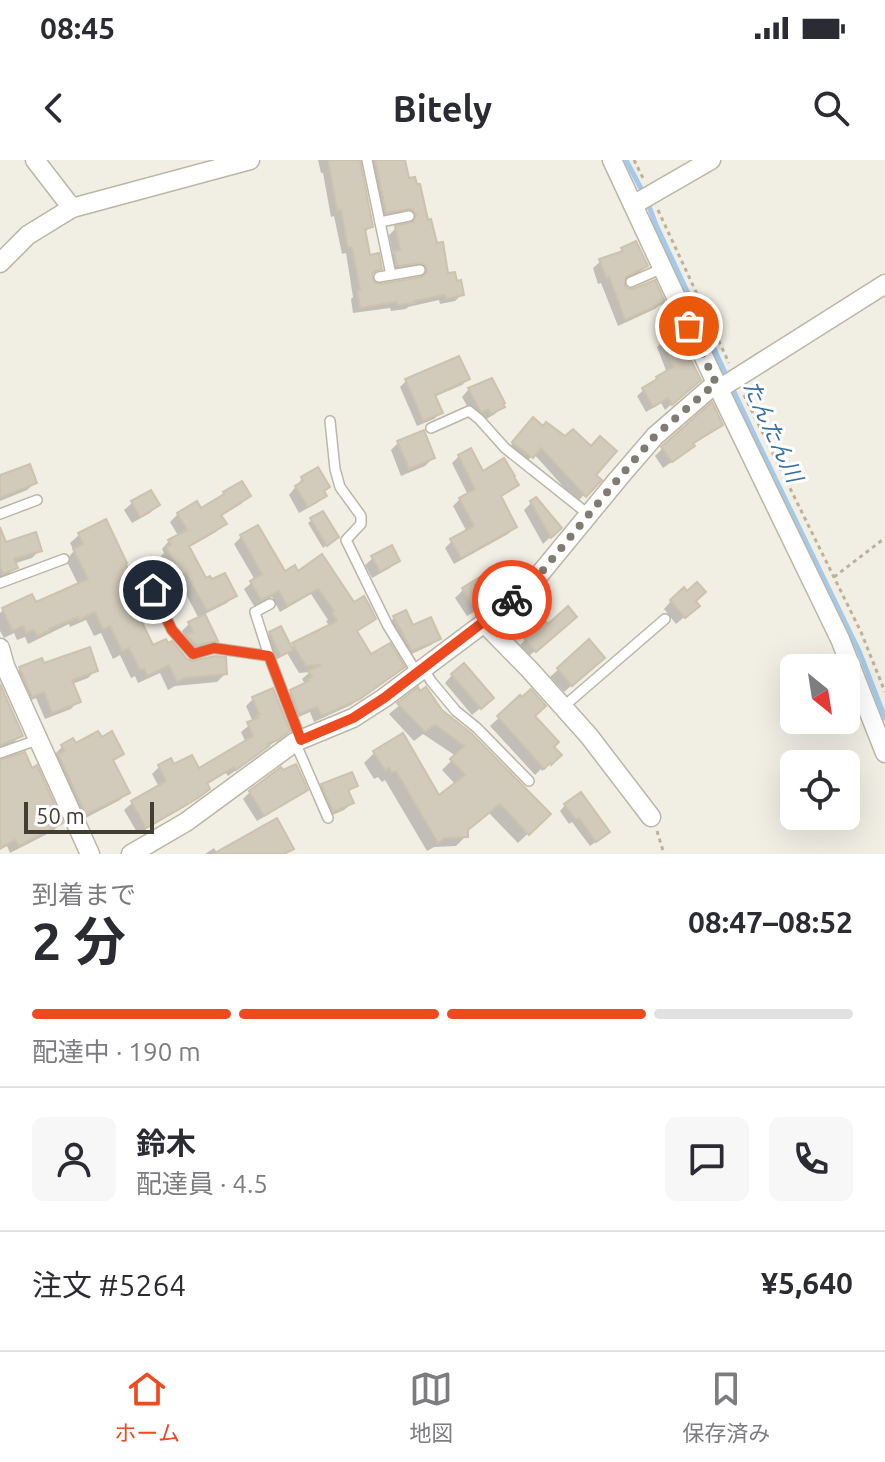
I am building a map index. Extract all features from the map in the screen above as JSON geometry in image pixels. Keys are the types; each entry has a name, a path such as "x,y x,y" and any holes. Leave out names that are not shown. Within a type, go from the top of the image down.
{"street":[{"path":"35,160 72,208"},
{"path":"0,263 28,235 72,208 250,160"},
{"path":"612,160 840,639 885,753"},
{"path":"633,205 711,160"},
{"path":"143,851 298,741 353,718 384,698 484,623 535,580 655,436 718,386 736,379 885,284"},
{"path":"484,623 589,736 651,817"},
{"path":"0,648 37,740 90,854"}],"lane":[{"path":"367,160 391,275"},
{"path":"380,222 409,216"},
{"path":"631,282 663,268"},
{"path":"379,277 420,270"},
{"path":"431,428 469,411 505,448 588,514"},
{"path":"330,421 337,478 361,516 361,524 346,540 388,626 420,670 456,711 529,781"},
{"path":"0,514 37,500"},
{"path":"0,583 64,559"},
{"path":"143,570 172,630 193,654 214,648 269,656"},
{"path":"270,604 255,612 298,741 328,818"},
{"path":"563,707 665,619"},
{"path":"0,753 37,740"}],"path":[{"path":"634,160 736,379 861,632 885,692"},
{"path":"834,577 885,538"},
{"path":"651,817 664,854"}],"building":[{"path":"328,160 360,160 373,227 365,229 370,255 379,253 382,269 372,274 374,282 380,284 421,277 427,272 422,263 397,266 394,251 400,250 395,226 413,222 416,215 411,209 386,213 375,160 405,160 409,178 415,177 417,184 420,184 437,243 443,242 448,273 455,272 457,281 461,280 464,295 360,308 352,248 348,248 341,210 337,211"},
{"path":"636,241 648,266 626,277 625,286 633,289 655,280 665,302 625,320 599,259 623,251 621,248"},
{"path":"678,333 689,361 701,380 672,405 668,398 653,407 642,388 673,367 662,339"},
{"path":"459,356 470,379 435,395 443,413 423,421 405,379"},
{"path":"492,378 505,407 491,414 488,409 480,410 468,388"},
{"path":"712,402 723,425 693,443 695,446 672,462 661,447"},
{"path":"533,417 543,426 546,422 565,436 573,429 591,446 600,436 617,451 596,475 602,480 586,497 541,448 533,458 512,442"},
{"path":"424,430 435,458 409,469 397,441"},
{"path":"471,448 483,471 504,458 515,476 519,485 501,496 517,527 461,558 450,539 474,526 459,498 475,489 458,455"},
{"path":"30,464 37,483 0,498 0,475"},
{"path":"318,467 330,487 324,491 327,496 308,507 295,486 303,481 301,477"},
{"path":"242,481 251,496 221,515 227,524 189,546 206,578 210,576 212,579 225,573 237,596 207,611 186,573 181,575 166,547 171,545 168,540 187,530 177,513 197,501 201,508"},
{"path":"151,490 160,505 140,517 131,501"},
{"path":"536,497 562,528 551,538 530,501"},
{"path":"323,511 339,537 327,546 310,518"},
{"path":"106,519 131,577 122,581 153,645 166,639 168,643 172,641 192,661 226,657 227,674 185,678 177,682 169,665 147,676 144,669 140,670 129,648 122,651 110,626 103,629 95,612 37,636 34,630 26,633 23,626 12,631 2,608 32,594 36,602 88,579 73,549 83,544 78,533"},
{"path":"258,525 285,571 295,565 298,571 322,554 354,602 364,596 376,619 357,631 371,654 390,643 405,667 360,699 322,716 317,707 299,714 290,690 309,681 307,679 312,677 308,671 321,665 306,666 292,643 337,621 332,613 334,611 318,589 287,606 279,591 261,600 250,581 262,574 240,535"},
{"path":"0,527 6,542 36,532 42,551 14,559 18,568 3,574 0,566"},
{"path":"392,545 400,561 380,572 371,556"},
{"path":"503,563 514,582 475,610 462,588"},
{"path":"697,582 706,592 696,601 700,606 685,618 670,600 684,587 687,591"},
{"path":"568,606 577,617 536,652 524,638 545,621 548,624"},
{"path":"406,610 413,625 431,617 441,639 412,651 393,616"},
{"path":"205,614 218,641 196,645 186,635 193,632 188,622"},
{"path":"281,626 293,650 281,656 269,632"},
{"path":"589,639 605,658 572,686 557,668"},
{"path":"90,647 98,671 72,680 81,702 52,713 44,692 32,697 19,667 42,658 44,663"},
{"path":"464,663 494,698 481,709 451,674"},
{"path":"0,684 23,736 0,745"},
{"path":"418,687 420,691 426,687 442,710 472,734 551,814 529,835 500,804 468,830 468,837 445,838 438,843 396,771 392,773 389,768 385,771 373,751 403,733 439,795 465,775 450,759 464,746 435,725 425,732 397,703"},
{"path":"273,688 290,731 267,744 269,746 236,770 234,767 207,783 210,789 198,798 146,828 131,801 166,781 158,765 171,758 174,764 192,755 199,768 253,736 247,722 258,718 259,714 252,697"},
{"path":"531,689 546,706 535,716 559,742 554,747 562,755 544,769 497,716"},
{"path":"98,731 102,737 112,731 124,754 113,760 130,793 86,815 58,754 64,751 61,745 73,738 76,743"},
{"path":"25,752 32,768 37,765 63,823 19,846 15,840 0,848 0,760"},
{"path":"296,764 308,790 264,816 249,791 281,767 283,770"},
{"path":"352,772 358,786 348,790 354,803 333,812 321,784"},
{"path":"581,792 610,832 596,842 579,818 576,820 564,804"},
{"path":"277,818 294,849 284,854 213,854"}],"waterway":[{"name":"たんたん川","path":"626,160 859,651 885,718"}],"way so far":[{"path":"512,600 535,580 655,436 716,383 689,326"}],"route":[{"path":"153,590 172,630 193,654 214,648 269,656 301,740 353,718 384,698 512,600"}]}
